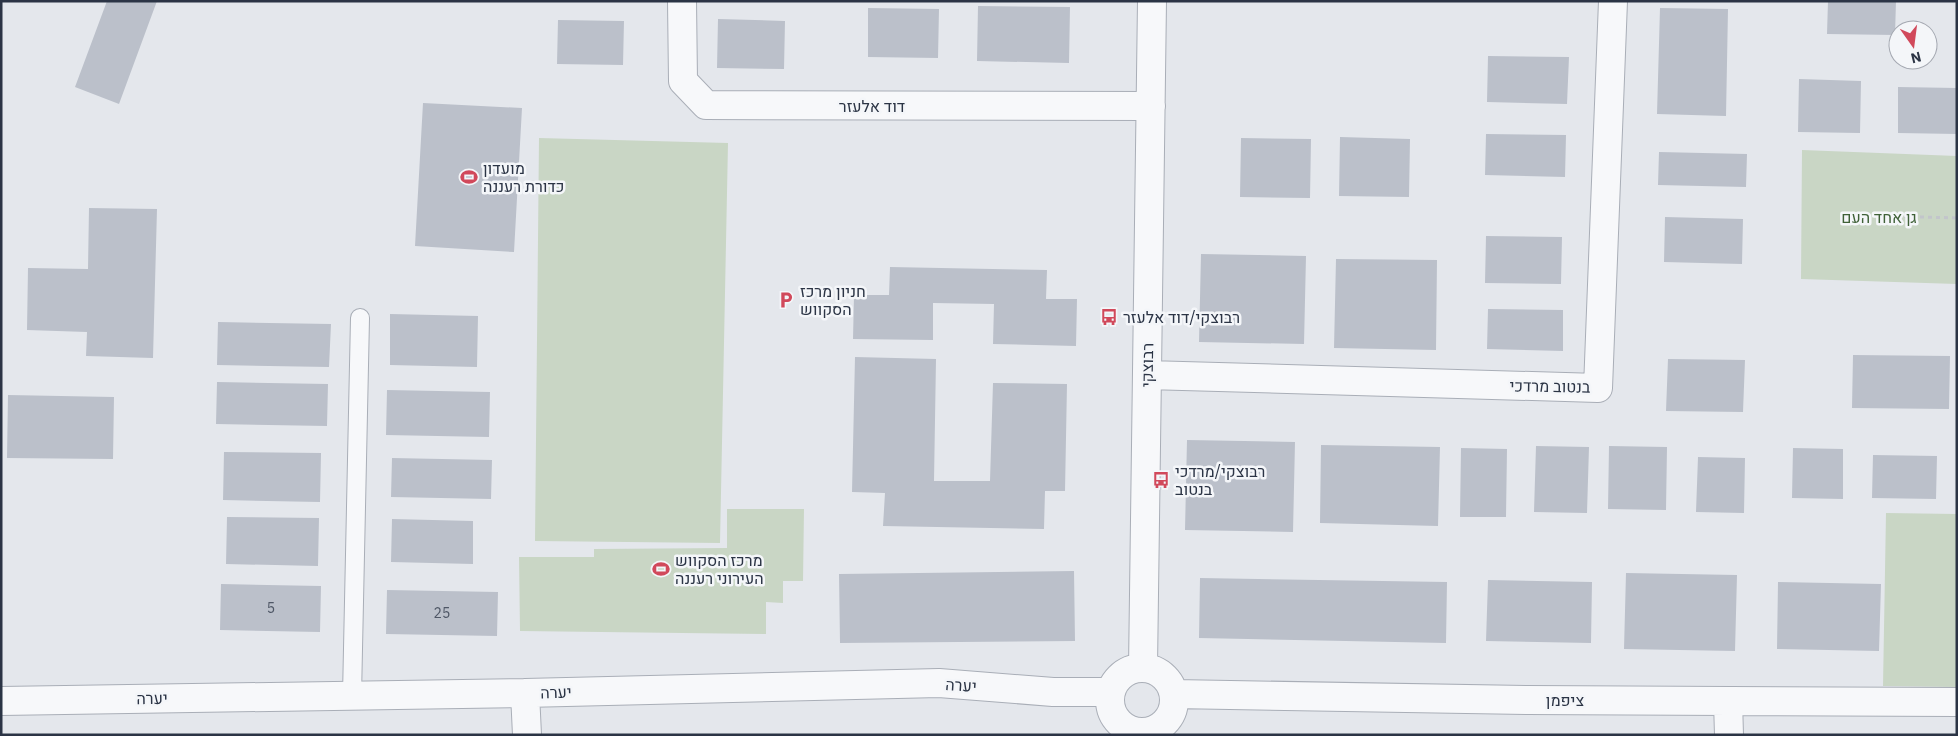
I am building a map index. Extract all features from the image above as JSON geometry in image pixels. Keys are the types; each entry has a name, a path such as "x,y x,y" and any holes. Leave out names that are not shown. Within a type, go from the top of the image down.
{"street":[{"name":"דוד אלעזר","path":"682,1 683,81 706,105 1151,106"},
{"name":"רבוצקי","path":"1143,668 1152,1"},
{"name":"בנטוב מרדכי","path":"1147,375 1598,388 1613,1"},
{"path":"1143,668 1163,676 1170,684 1174,694 1174,707 1169,718 1159,727 1135,733 1118,721 1110,702 1111,692 1118,680 1129,671 1143,668"},
{"name":"יערה","path":"1,700 525,693 939,683 1053,692 1111,692"},
{"path":"525,693 528,735"},
{"name":"ציפמן","path":"1174,694 1957,702"},
{"path":"1728,701 1729,735"}],"lane":[{"path":"352,696 360,318"}],"path":[{"path":"1888,216 1957,218"}],"green space":[{"path":"539,138 728,143 720,543 535,541"},
{"name":"גן אחד העם","path":"1802,150 1957,156 1957,284 1801,279"},
{"name":"מרכז הסקווש העירוני רעננה","path":"727,509 804,509 803,581 783,581 783,603 766,602 766,634 520,631 519,557 594,557 594,549 727,548"},
{"path":"1886,513 1957,514 1957,687 1883,686"}],"building":[{"path":"107,1 157,1 119,104 75,87"},
{"path":"1828,1 1896,1 1895,20 1888,20 1888,35 1827,34"},
{"path":"978,6 1070,7 1069,63 977,61"},
{"path":"868,8 939,9 938,58 868,57"},
{"path":"1660,8 1728,9 1726,116 1657,114"},
{"path":"718,19 785,21 784,69 717,68"},
{"path":"558,20 624,21 623,65 557,64"},
{"path":"1488,56 1569,57 1567,104 1487,102"},
{"path":"1799,79 1861,81 1860,133 1798,132"},
{"path":"1898,87 1957,88 1957,134 1898,133"},
{"name":"מועדון כדורת רעננה","path":"423,103 522,108 514,252 415,246"},
{"path":"1486,134 1566,135 1565,177 1485,175"},
{"path":"1340,137 1410,139 1409,197 1339,196"},
{"path":"1241,138 1311,139 1310,198 1240,197"},
{"path":"1659,152 1747,154 1746,187 1658,185"},
{"path":"89,208 157,209 153,358 86,356 87,332 27,330 28,268 88,269"},
{"path":"1665,217 1743,219 1742,264 1664,262"},
{"path":"1486,236 1562,237 1561,284 1485,283"},
{"path":"1201,254 1306,256 1304,344 1199,342"},
{"path":"1336,259 1437,260 1436,350 1334,348"},
{"path":"890,267 1047,270 1046,299 1077,299 1076,346 993,344 994,304 933,303 933,340 853,339 854,295 889,295"},
{"path":"1488,309 1563,310 1563,351 1487,349"},
{"path":"390,314 478,316 477,367 390,365"},
{"path":"218,322 331,324 329,367 217,365"},
{"path":"1853,355 1950,356 1949,409 1852,408"},
{"path":"855,357 936,359 934,481 990,481 993,383 1067,384 1065,491 1045,491 1044,529 883,526 885,493 852,492"},
{"path":"1668,359 1745,360 1743,412 1666,411"},
{"path":"217,382 328,384 327,426 216,424"},
{"path":"387,390 490,392 489,437 386,435"},
{"path":"8,395 114,397 113,459 7,458"},
{"path":"1187,440 1295,442 1293,532 1185,530"},
{"path":"1321,445 1440,447 1438,526 1320,523"},
{"path":"1536,446 1589,447 1587,513 1534,512"},
{"path":"1609,446 1667,447 1666,510 1608,509"},
{"path":"1461,448 1507,449 1506,517 1460,517"},
{"path":"1793,448 1843,449 1843,499 1792,498"},
{"path":"224,452 321,453 320,502 223,500"},
{"path":"1873,455 1937,456 1936,499 1872,498"},
{"path":"1698,457 1745,458 1744,513 1696,512"},
{"path":"392,458 492,460 491,499 391,497"},
{"path":"227,517 319,518 318,566 226,564"},
{"path":"392,519 473,521 473,564 391,562"},
{"path":"1074,571 1075,641 840,643 839,574"},
{"path":"1626,573 1737,575 1735,651 1624,649"},
{"path":"1200,578 1447,582 1446,643 1199,638"},
{"path":"1488,580 1592,582 1591,643 1486,641"},
{"path":"1778,582 1881,584 1879,651 1777,649"},
{"path":"221,584 321,586 320,632 220,630"},
{"path":"387,590 498,592 497,636 386,634"}],"place":[{"name":"מועדון כדורת רעננה","path":"469,177"},
{"name":"חניון מרכז הסקווש","path":"786,300"},
{"name":"רבוצקי/דוד אלעזר","path":"1109,317"},
{"name":"רבוצקי/מרדכי בנטוב","path":"1161,480"},
{"name":"מרכז הסקווש העירוני רעננה","path":"661,569"}]}
